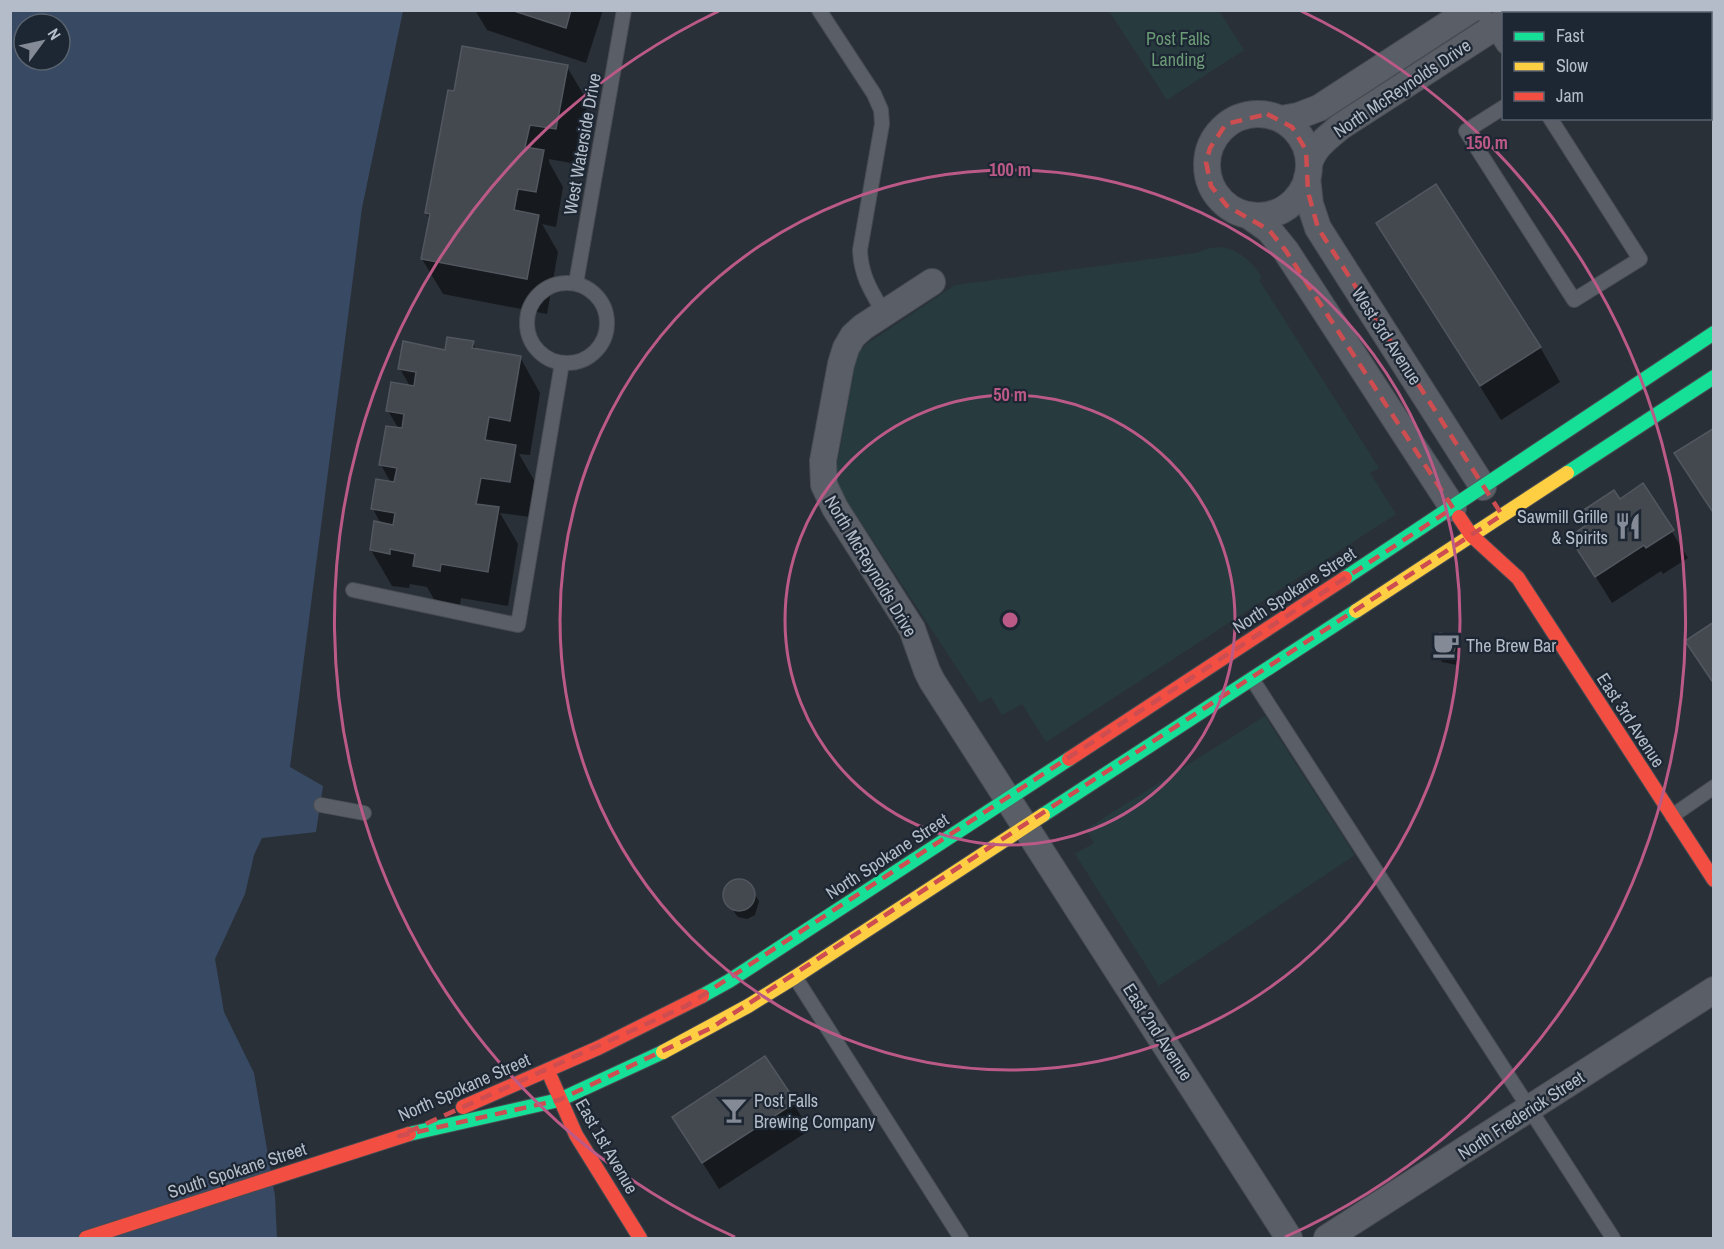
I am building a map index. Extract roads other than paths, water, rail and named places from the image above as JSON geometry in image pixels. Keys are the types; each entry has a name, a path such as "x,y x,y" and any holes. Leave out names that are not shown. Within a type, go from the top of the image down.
{"main road":[{"name":"North Spokane Street","path":"399,1136 559,1100 676,1046 739,1012 1471,535 1495,506 1713,333"},
{"name":"North Spokane Street","path":"399,1136 686,1006 775,951 1453,508 1495,506 1713,378"},
{"name":"East 3rd Avenue","path":"1453,508 1471,535 1518,578 1713,880"},
{"name":"East 3rd Avenue","path":"1511,549 1518,578"},
{"name":"East 1st Avenue","path":"547,1069 580,1143 640,1239"},
{"name":"South Spokane Street","path":"86,1239 399,1136"}],"street":[{"name":"North McReynolds Drive","path":"1281,119 1298,116 1319,108 1470,10"},
{"name":"North McReynolds Drive","path":"1308,171 1316,149 1340,128 1495,26"},
{"path":"1248,215 1270,215 1280,211 1297,197 1308,171 1306,150 1301,137 1281,119 1267,114 1252,114 1238,118 1226,124 1216,135 1206,162 1211,186 1227,206 1248,215 1269,230 1286,251 1453,508"},
{"name":"West 3rd Avenue","path":"1308,171 1308,192 1313,217 1327,243 1495,506"},
{"name":"North McReynolds Drive","path":"932,282 858,331 846,348 823,461 824,485 835,507 912,629 927,671 1025,826"},
{"name":"East 2nd Avenue","path":"1025,826 1289,1239"},
{"name":"North Frederick Street","path":"1327,1239 1713,990"}],"lane":[{"name":"West Waterside Drive","path":"576,283 624,10"},
{"path":"819,10 874,94 881,110 882,124 860,250 860,264 866,281 884,313"},
{"path":"1502,108 1466,131 1574,300 1640,259 1551,120"},
{"path":"563,282 576,283 587,288 604,306 607,330 596,351 580,361 562,363 550,360 538,352 526,329 527,316 531,303 545,289 563,282"},
{"path":"353,590 518,625 562,363"},
{"path":"1252,679 1613,1239"},
{"path":"1672,816 1713,787"},
{"path":"321,805 364,813"},
{"path":"795,977 961,1239"}],"water":[{"path":"10,11 403,11 362,208 290,767 323,786 316,832 262,838 254,855 245,894 215,959 224,1012 254,1073 275,1196 277,1238 11,1238"}],"place":[{"name":"Sawmill Grille & Spirits","path":"1628,526"},
{"name":"The Brew Bar","path":"1446,645"},
{"name":"Post Falls Brewing Company","path":"734,1110"}],"park label":[{"name":"Post Falls Landing","path":"1178,48"}]}
